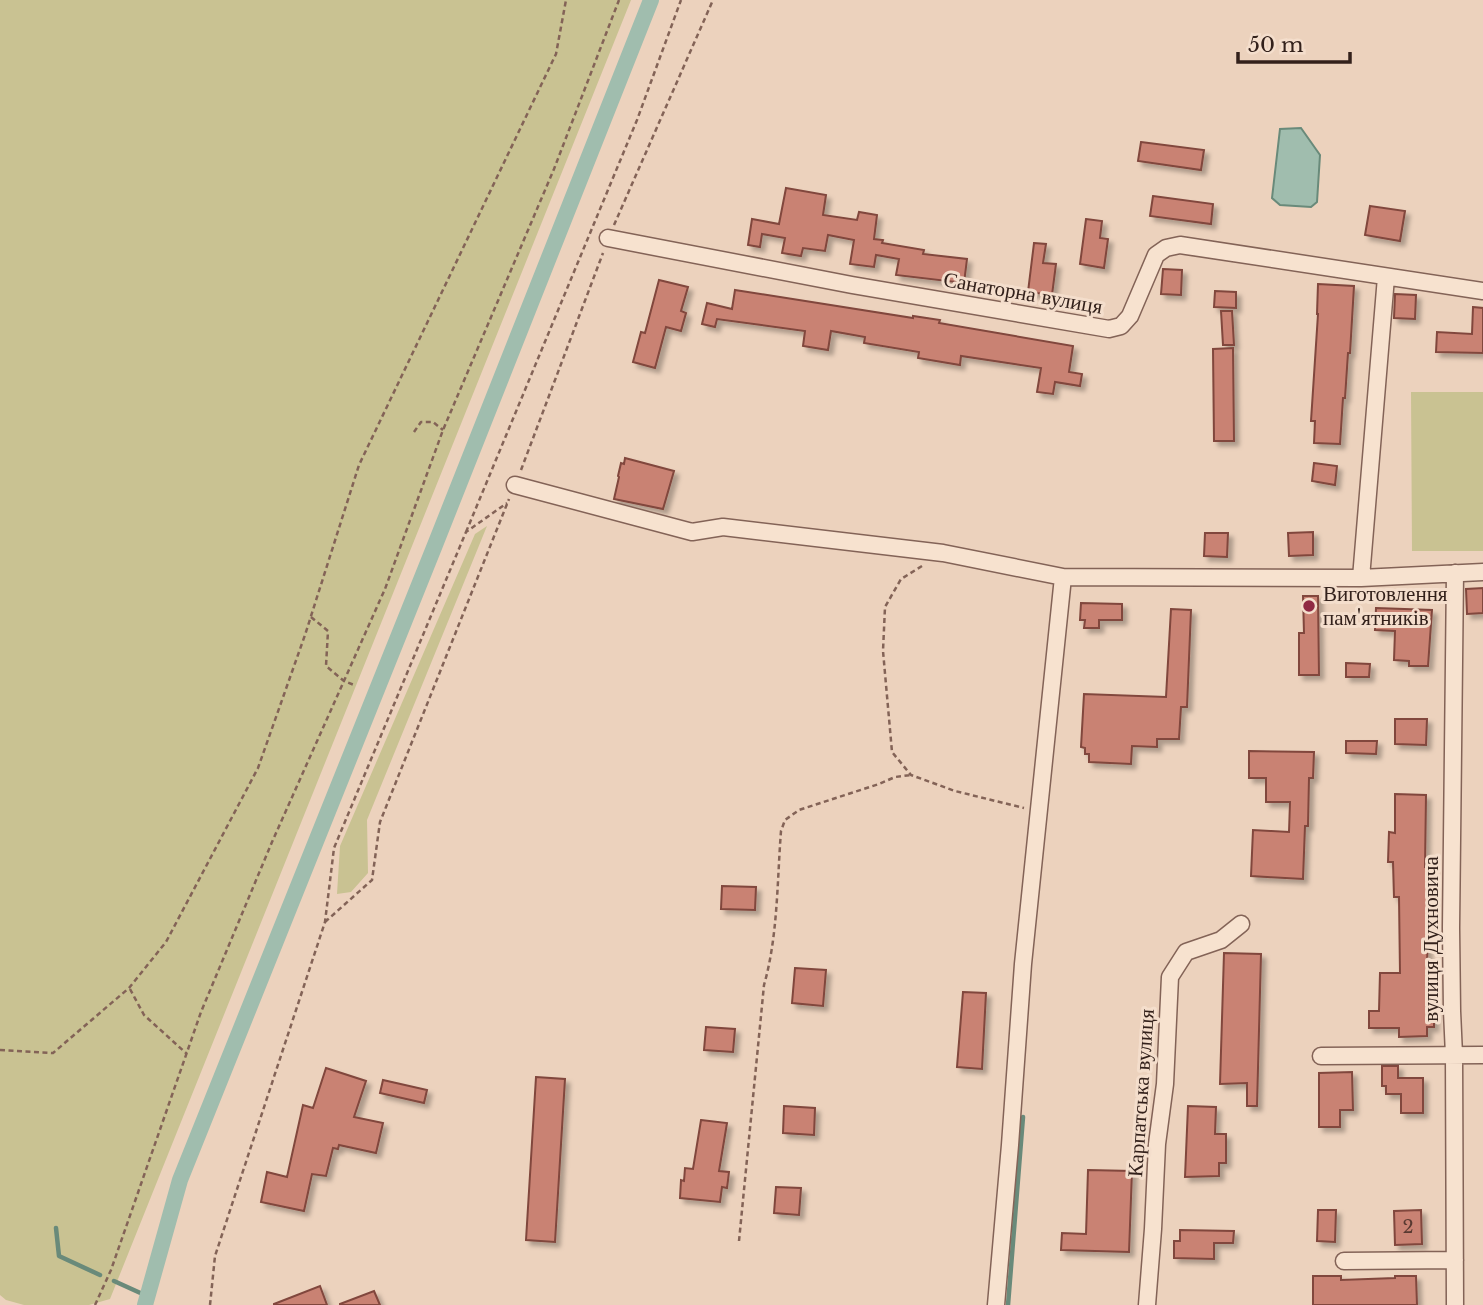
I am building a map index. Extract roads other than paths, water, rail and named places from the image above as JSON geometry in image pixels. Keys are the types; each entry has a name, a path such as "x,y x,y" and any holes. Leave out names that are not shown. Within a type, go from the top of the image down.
{"street":[{"name":"Санаторна вулиця","path":"608,238 852,285 1109,329 1121,326 1130,316 1156,255 1166,248 1180,245 1483,291"},
{"path":"1361,578 1386,277"},
{"path":"515,485 692,532 723,527 943,553 1063,577 1361,578 1483,572"},
{"name":"вулиця Духновича","path":"1454,1305 1451,928 1455,573"},
{"path":"996,1305 1023,964 1063,577"},
{"name":"Карпатська вулиця","path":"1147,1305 1157,1143 1165,1084 1170,977 1186,951 1221,940 1241,925"},
{"path":"1321,1056 1483,1055"},
{"path":"1344,1261 1455,1260"}],"waterway":[{"path":"145,1305 180,1180 651,0"},
{"path":"1008,1305 1023,1117"},
{"path":"56,1228 59,1256 100,1275"},
{"path":"114,1281 147,1296"}],"place":[{"name":"Виготовлення пам'ятників","path":"1309,606"}]}
